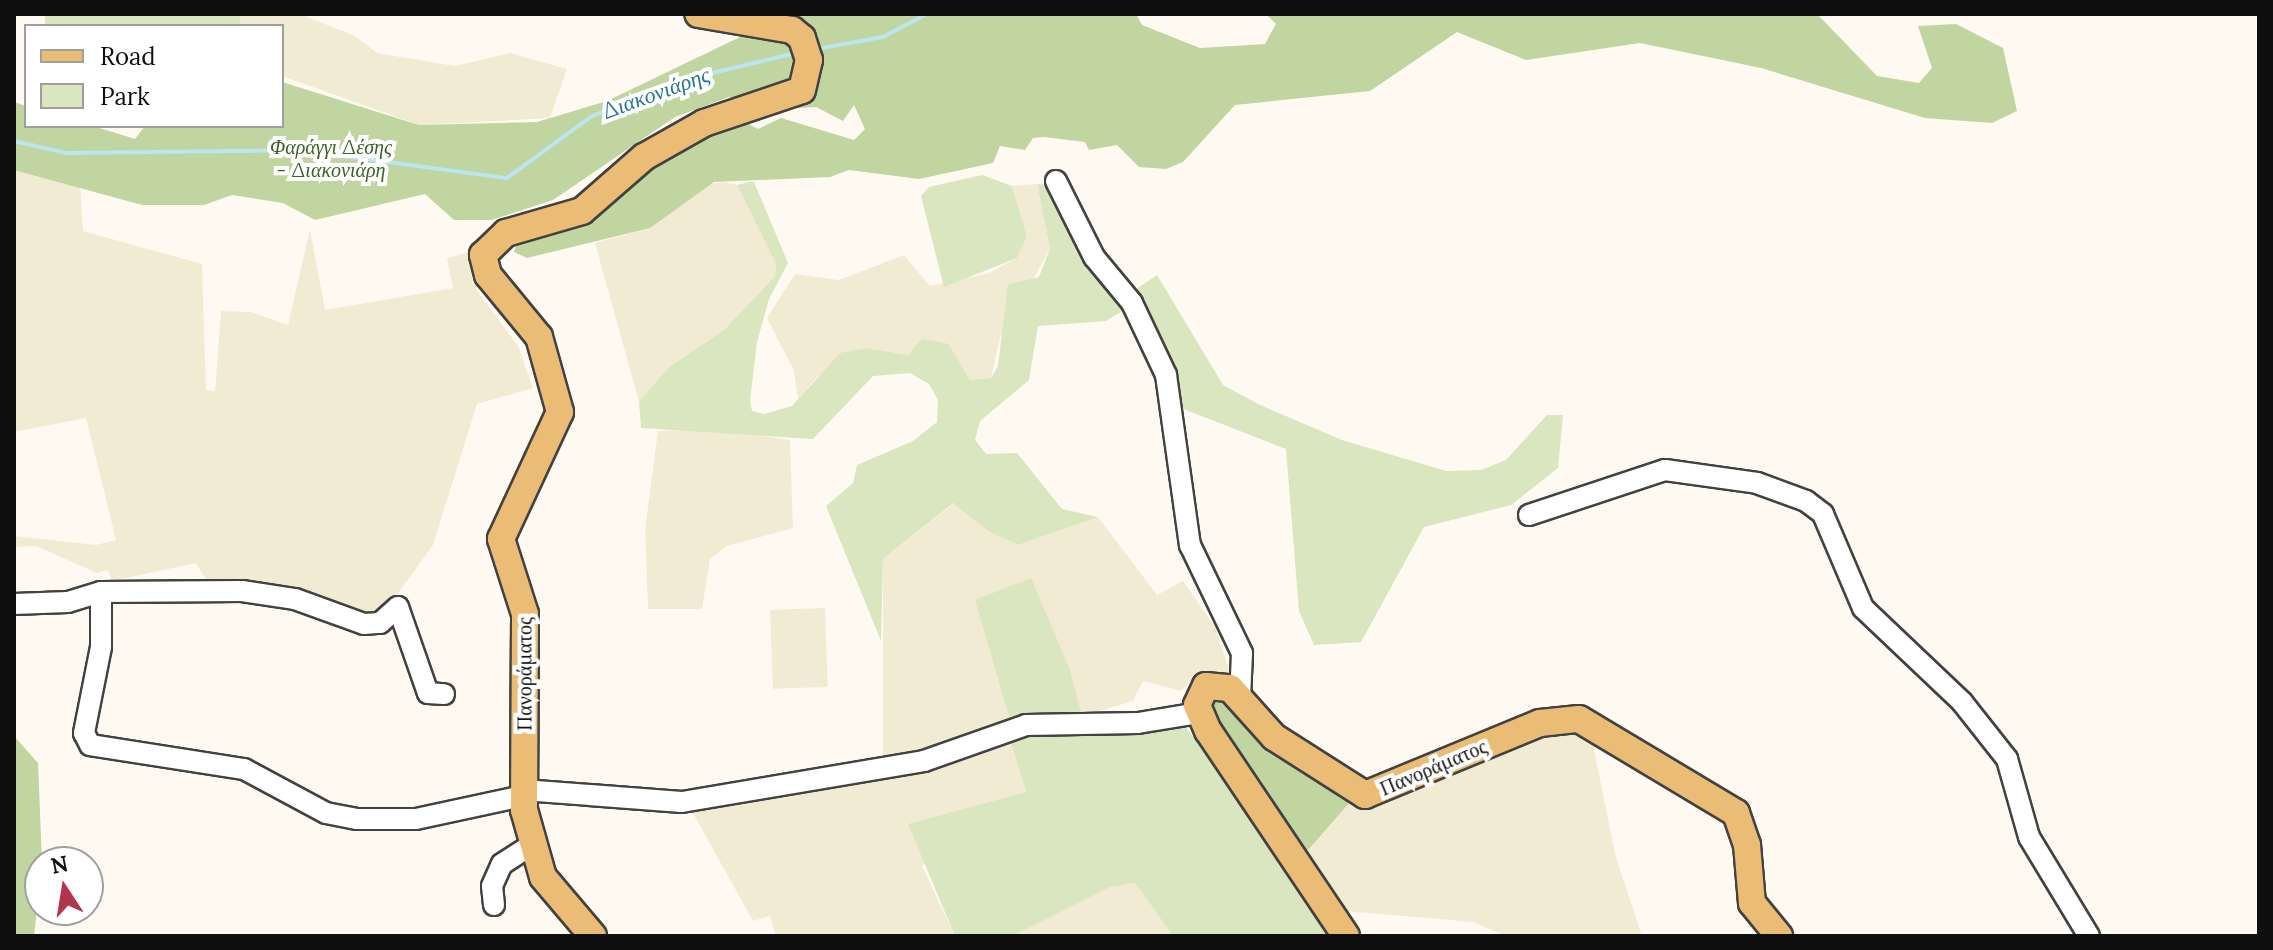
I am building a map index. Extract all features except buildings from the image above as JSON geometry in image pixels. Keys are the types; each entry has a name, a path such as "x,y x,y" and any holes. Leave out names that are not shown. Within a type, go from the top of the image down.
{"main road":[{"name":"Πανοράματος","path":"593,936 543,877 533,844 522,793 525,614 501,539 560,412 539,337 488,275 484,251 506,233 582,211 644,157 704,123 802,90 807,52 792,30 698,14"},
{"path":"1240,698 1230,688 1212,684 1201,692 1199,713 1346,936"},
{"name":"Πανοράματος","path":"1240,698 1274,737 1365,795 1540,723 1579,719 1736,813 1752,903 1779,936"}],"street":[{"path":"1056,181 1094,257 1132,303 1166,375 1190,545 1242,653 1240,698"},
{"path":"1529,515 1665,470 1757,483 1806,501 1823,514 1863,608 1962,702 2007,759 2029,837 2089,936"},
{"path":"14,604 68,602 101,592 242,591 295,599 364,624 380,623 398,607 428,693 444,694"},
{"path":"101,592 101,647 86,743 244,769 315,808 357,819 416,819 522,793 682,802 924,761 1026,725 1138,723 1199,713"},
{"path":"494,905 492,886 502,864 533,844"}],"shaded area":[{"path":"240,14 300,14 355,36 377,53 455,66 510,53 567,69 550,118 419,125 284,77 284,24 237,24"},
{"path":"14,170 80,185 83,231 202,264 206,390 215,391 221,311 251,312 288,325 310,229 325,310 453,288 447,258 470,252 473,285 518,346 533,388 477,404 433,545 378,621 213,591 196,563 112,581 108,570 97,573 36,546 14,547 14,536 96,545 116,540 86,418 14,432"},
{"path":"725,182 737,185 776,264 775,276 724,330 669,367 639,402 595,243 650,228 706,184"},
{"path":"1037,184 1050,249 1000,338 991,378 970,380 949,344 908,355 867,348 817,377 798,399 794,371 767,318 795,274 839,280 904,255 930,286 989,273 1017,258 1027,237 1012,186"},
{"path":"714,429 790,440 793,528 727,546 710,559 702,609 648,609 645,529 658,431"},
{"path":"954,503 988,531 1018,545 1098,517 1157,595 1183,581 1215,627 1233,681 1209,675 1192,679 1181,691 1143,681 1133,701 1082,716 1030,579 1011,723 953,746 883,761 883,559"},
{"path":"825,608 828,687 773,689 770,610"},
{"path":"1547,725 1590,730 1616,858 1642,936 1506,936 1473,922 1334,910 1301,858 1351,801"},
{"path":"1008,733 1026,792 922,866 955,936 776,936 770,916 753,921 689,806"},
{"path":"1135,883 1173,936 1013,936 1110,887"}],"green space":[{"path":"45,14 240,14 240,24 45,24"},
{"name":"Φαράγγι Δέσης - Διακονιάρη","path":"788,14 1136,14 1142,25 1200,48 1265,44 1276,24 1266,14 1817,14 1877,76 1919,83 1932,68 1918,26 1956,24 2003,48 2017,111 1992,123 1925,118 1761,68 1640,43 1526,60 1457,32 1370,91 1235,105 1183,162 1166,169 1139,167 1117,145 1089,150 1085,142 1044,137 1033,138 1025,150 1000,146 993,163 919,179 849,170 830,177 714,182 650,228 527,258 514,252 517,242 651,157 740,119 758,129 781,118 854,140 865,129 854,105 843,121 816,107 768,110 729,97 675,117 553,200 492,220 454,220 425,194 315,220 283,203 232,195 204,205 142,205 14,170 14,102 24,105 24,128 99,128 135,139 143,128 284,128 284,83 419,125 537,122 607,101"},
{"path":"982,175 1012,186 1027,237 1017,258 944,287 921,196 929,187"},
{"path":"754,182 788,263 769,299 757,342 750,401 752,411 764,414 792,406 840,353 867,348 908,355 922,339 949,344 970,380 991,378 998,366 1008,284 1039,277 1050,249 1037,184 1050,185 1127,308 1106,321 1038,326 1029,380 980,421 975,440 986,454 1017,453 1062,509 1098,517 1018,545 988,531 953,503 883,559 881,641 826,506 853,483 857,465 913,441 937,422 938,400 929,384 910,373 873,376 813,439 641,428 639,402 669,367 724,330 775,276 776,264 737,185"},
{"path":"1157,275 1223,385 1258,404 1342,440 1446,471 1481,470 1506,460 1547,415 1563,415 1558,468 1511,505 1424,527 1361,642 1314,645 1299,611 1286,449 1181,408 1129,294"},
{"path":"1031,578 1070,670 1082,716 1011,723 975,600"},
{"path":"1213,690 1351,801 1301,858 1221,741 1203,697"},
{"path":"1185,726 1255,818 1330,936 1173,936 1135,883 1110,887 1013,936 955,936 908,824 1026,792 1008,733"},
{"path":"14,736 38,763 41,846 24,846 24,926 35,926 34,936 14,936"}],"waterway":[{"name":"Διακονιάρης","path":"817,49 883,37 927,14"},
{"name":"Διακονιάρης","path":"14,141 66,153 299,150 507,178 592,116 687,79 796,53"}]}
